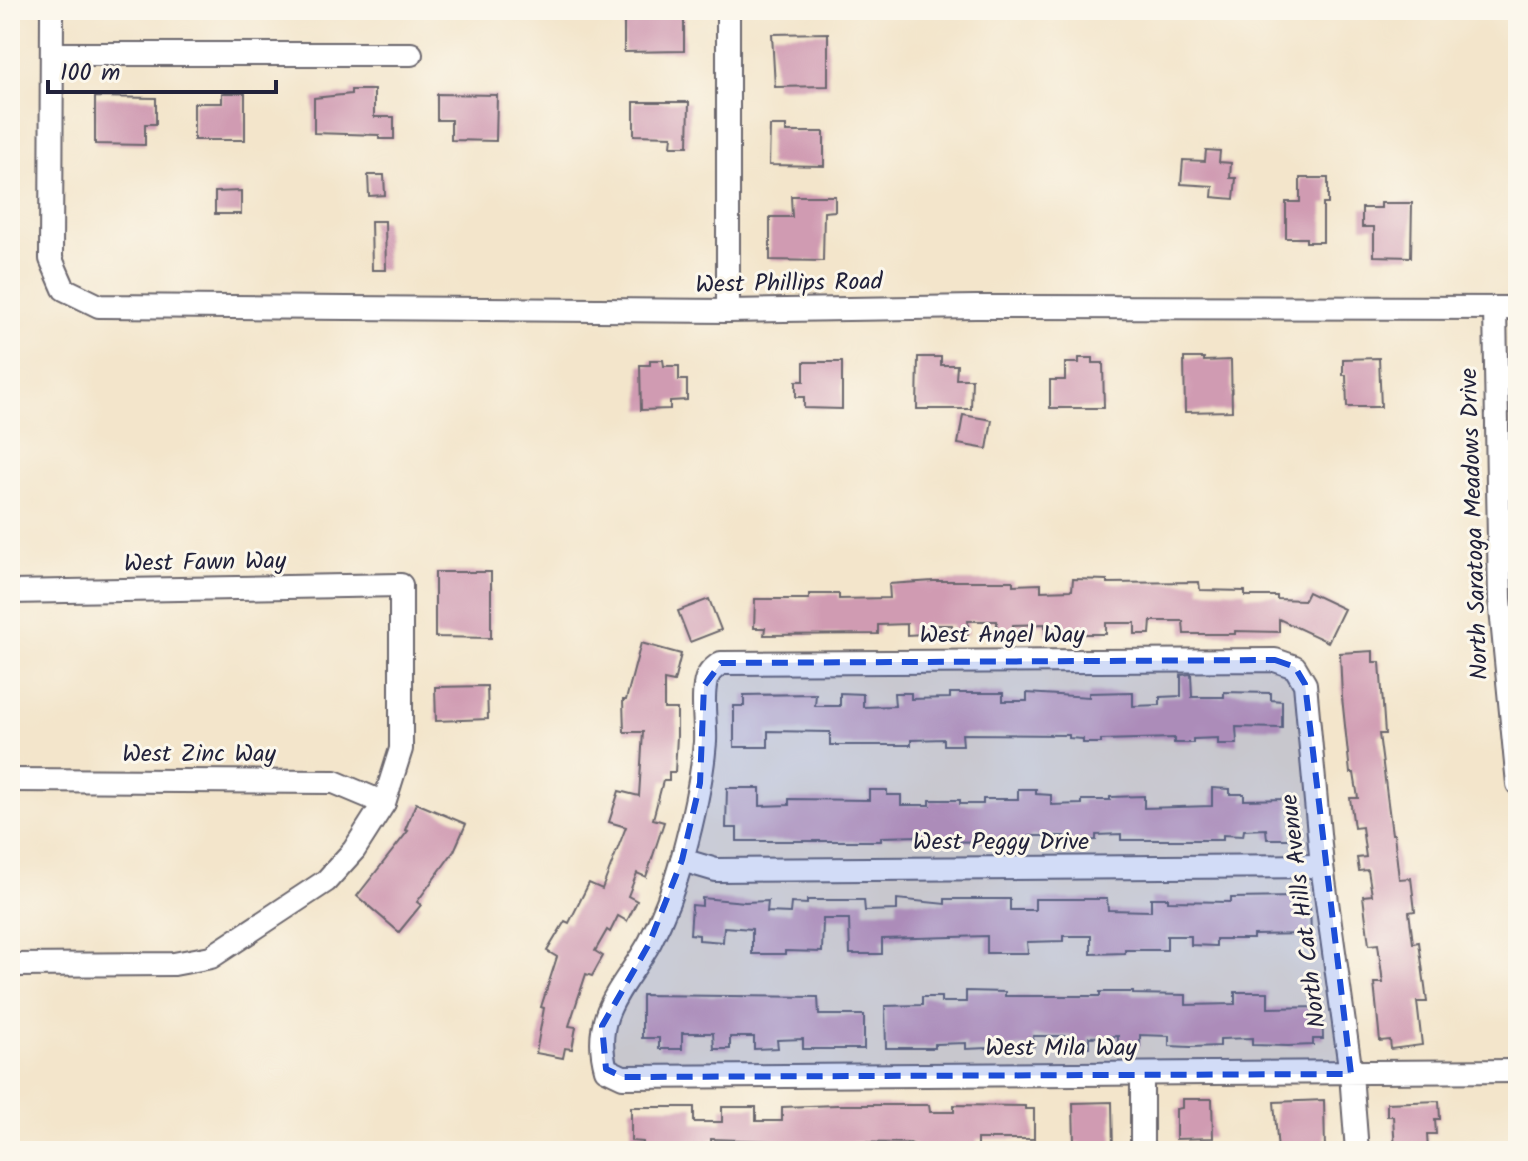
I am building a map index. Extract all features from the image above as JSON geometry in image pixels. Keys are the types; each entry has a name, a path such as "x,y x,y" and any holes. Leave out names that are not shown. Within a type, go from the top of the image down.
{"street":[{"path":"52,10 52,54 411,54"},
{"path":"728,10 728,311"},
{"name":"West Phillips Road","path":"52,54 51,259 64,289 99,306 728,311 976,307 1518,308"},
{"name":"North Saratoga Meadows Drive","path":"1495,308 1500,599 1518,784"},
{"name":"West Fawn Way","path":"10,592 401,585 401,749 384,803"},
{"name":"West Angel Way","path":"682,860 700,783 704,686 710,670 721,663 1275,660 1295,667"},
{"name":"North Cat Hills Avenue","path":"1295,667 1305,684 1322,866 1351,1074 1357,1151"},
{"name":"West Zinc Way","path":"10,780 321,781 334,782 384,803"},
{"path":"10,965 174,964 211,957 326,881 354,850 384,803"},
{"name":"West Peggy Drive","path":"682,860 716,870 1322,866"},
{"name":"West Mila Way","path":"682,860 649,944 611,1001 602,1026 601,1053 606,1069 623,1077 1518,1071"},
{"path":"1142,1074 1142,1151"}],"highlighted area":[{"path":"1275,660 1295,667 1305,684 1351,1074 623,1077 606,1069 602,1026 649,944 682,860 700,783 704,686 721,663"}],"building":[{"path":"665,10 684,10 684,51 624,52 624,17 665,17"},
{"path":"828,33 828,86 775,87 772,34"},
{"path":"351,90 374,90 374,117 394,117 394,139 379,139 379,135 314,133 314,98 351,94"},
{"path":"222,93 245,93 245,140 194,140 194,103 222,103"},
{"path":"437,94 497,95 496,141 451,140 451,120 437,120"},
{"path":"95,97 156,98 156,124 145,124 145,145 95,144"},
{"path":"634,102 689,102 688,146 671,146 672,136 634,135"},
{"path":"770,126 786,126 786,132 824,132 824,166 769,165"},
{"path":"1206,150 1220,151 1219,162 1231,163 1230,178 1236,178 1234,199 1212,197 1213,186 1181,184 1183,160 1205,161"},
{"path":"368,175 384,175 385,195 369,196"},
{"path":"1300,178 1328,178 1328,204 1323,204 1323,242 1286,238 1286,202 1300,202"},
{"path":"241,191 241,214 215,214 215,192"},
{"path":"791,196 835,196 835,211 824,212 823,261 770,260 770,217 792,217"},
{"path":"1381,203 1412,203 1411,257 1374,256 1374,227 1362,227 1362,208 1381,208"},
{"path":"371,221 385,221 386,270 372,270"},
{"path":"918,357 941,357 941,365 957,365 956,379 972,379 971,409 917,409"},
{"path":"1079,358 1093,358 1093,363 1103,363 1104,408 1050,408 1050,380 1065,380 1065,363 1079,363"},
{"path":"1184,358 1231,360 1232,411 1185,412"},
{"path":"1379,358 1381,407 1347,407 1343,359"},
{"path":"650,360 663,360 664,366 679,366 679,380 687,380 687,400 670,401 670,409 641,410 640,365 650,365"},
{"path":"804,362 842,362 842,409 804,408 804,397 796,397 796,381 804,381"},
{"path":"963,415 992,420 987,449 958,444"},
{"path":"435,572 491,572 491,638 435,637"},
{"path":"1073,579 1107,580 1107,583 1199,582 1200,590 1245,591 1245,596 1277,596 1277,599 1304,600 1308,592 1344,609 1328,642 1279,619 1279,632 1235,631 1235,634 1184,634 1183,621 1151,621 1150,634 1135,634 1135,623 1106,623 1106,634 1045,634 1045,624 1013,625 1013,634 997,634 997,621 968,621 968,635 952,635 952,625 923,625 923,634 907,635 907,624 878,625 878,634 764,635 765,628 754,628 755,599 809,599 809,594 839,594 839,599 890,598 889,584 934,581 1013,581 1013,585 1041,584 1041,591 1072,590"},
{"path":"709,599 721,630 690,642 678,611"},
{"path":"641,643 681,654 674,682 664,680 664,709 677,709 677,736 675,772 669,772 669,781 663,781 653,819 664,822 646,877 637,873 628,896 637,901 627,921 618,916 595,951 603,956 592,976 586,974 569,1026 576,1027 572,1049 565,1048 563,1058 536,1053 544,1008 541,1007 557,957 547,951 565,921 569,923 589,883 602,889 626,827 609,822 619,791 639,796 643,732 624,732 623,700 626,700"},
{"path":"1373,651 1373,662 1380,662 1385,734 1379,734 1392,834 1399,879 1411,878 1415,911 1409,912 1413,943 1419,942 1427,1002 1417,1002 1422,1045 1391,1049 1390,1040 1380,1041 1374,983 1383,983 1378,944 1369,945 1363,896 1372,895 1368,870 1359,871 1357,858 1366,857 1362,827 1354,828 1350,798 1358,798 1354,773 1350,773 1340,653"},
{"path":"1191,674 1192,697 1224,697 1224,692 1271,693 1271,700 1282,701 1282,728 1236,727 1237,744 1218,744 1218,738 1193,739 1193,743 1174,743 1174,738 1083,743 1083,739 1069,738 1069,735 962,734 963,745 944,745 944,739 911,740 911,745 830,745 830,732 768,731 768,747 734,747 734,706 744,706 744,695 816,694 815,706 840,706 840,693 863,694 863,707 895,706 894,693 911,693 911,699 950,698 950,693 1003,693 1003,701 1027,701 1027,693 1089,697 1089,693 1133,692 1133,706 1160,705 1160,697 1181,696 1181,675"},
{"path":"487,686 488,719 436,721 435,687"},
{"path":"727,788 760,788 760,806 789,805 789,799 869,800 869,790 887,790 887,795 901,795 901,805 930,805 930,800 983,804 983,799 1018,799 1018,789 1036,789 1036,794 1051,795 1051,805 1144,796 1144,808 1212,806 1212,788 1230,789 1230,794 1244,794 1244,800 1288,799 1289,839 1267,839 1266,829 1244,830 1243,836 1223,835 1223,840 1121,840 1121,834 1096,835 1096,840 1065,841 1065,836 1030,836 1030,841 920,841 920,836 881,837 881,841 737,841 737,828 726,828"},
{"path":"416,803 466,824 454,851 417,902 421,905 399,932 357,896 408,831 405,830"},
{"path":"1300,897 1301,907 1310,907 1311,934 1216,939 1216,946 1191,945 1191,936 1167,936 1167,950 1125,950 1125,953 1091,954 1091,936 1063,936 1063,941 1027,942 1028,953 987,953 987,936 882,939 882,954 850,954 849,919 823,919 822,952 752,954 752,929 724,927 723,942 699,940 699,935 690,934 692,905 702,906 702,898 768,901 767,912 790,913 791,903 807,904 807,900 864,900 865,911 897,910 897,899 945,904 945,899 1010,899 1010,910 1035,910 1035,899 1107,899 1108,910 1151,911 1151,898 1231,902 1231,898"},
{"path":"966,991 1005,992 1005,996 1100,996 1100,992 1186,995 1186,1005 1235,1004 1235,992 1268,992 1268,1008 1322,1007 1323,1039 1313,1039 1313,1045 1288,1046 1252,1045 1252,1038 1220,1039 1220,1046 1191,1047 1169,1046 1169,1036 1140,1035 1140,1046 1118,1046 1118,1036 1089,1037 1089,1047 1072,1048 1072,1036 1033,1036 1034,1046 966,1049 966,1043 935,1044 935,1048 886,1048 885,1006 922,1005 922,997 941,997 941,1002 966,1002"},
{"path":"642,995 818,997 819,1015 864,1015 864,1049 803,1049 803,1039 777,1040 778,1048 754,1049 754,1037 730,1037 730,1049 714,1049 713,1033 682,1033 682,1049 659,1049 659,1038 642,1038"},
{"path":"1182,1099 1212,1099 1213,1138 1176,1139 1176,1109 1182,1108"},
{"path":"1324,1100 1325,1151 1278,1151 1274,1102"},
{"path":"1439,1101 1440,1119 1435,1119 1436,1134 1427,1134 1428,1151 1395,1151 1393,1116 1387,1116 1387,1103"},
{"path":"1112,1102 1113,1151 1078,1151 1080,1143 1074,1143 1073,1103"},
{"path":"929,1105 930,1112 954,1112 954,1105 1025,1106 1025,1109 1034,1109 1034,1139 977,1139 977,1148 944,1149 944,1146 918,1147 910,1143 832,1142 832,1145 805,1146 805,1151 773,1151 772,1141 711,1139 711,1151 643,1148 643,1142 631,1141 631,1107 694,1107 694,1122 722,1122 722,1107 756,1107 756,1121 782,1121 782,1107"}]}
